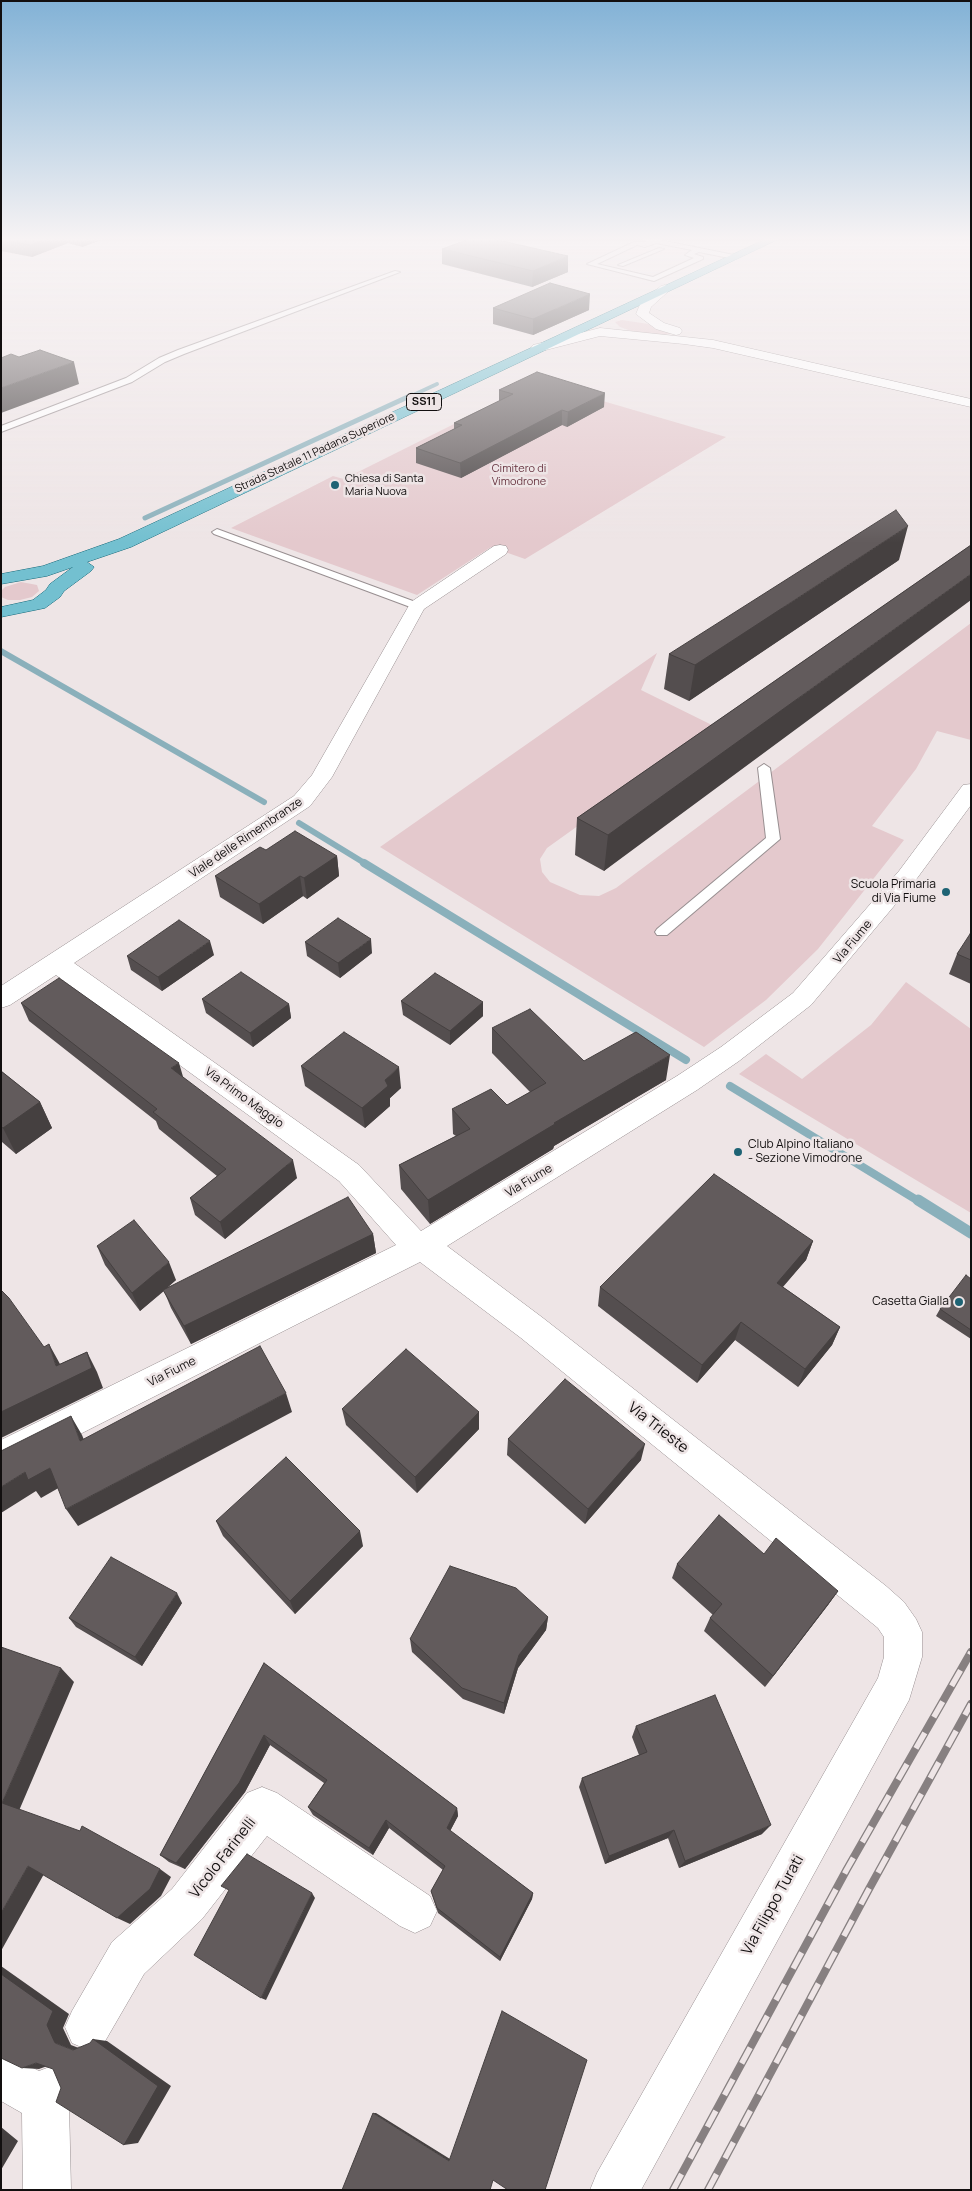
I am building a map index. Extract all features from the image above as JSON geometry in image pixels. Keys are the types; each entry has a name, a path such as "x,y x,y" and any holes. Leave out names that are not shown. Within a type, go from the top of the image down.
{"main road":[{"name":"Strada Statale 11 Padana Superiore","path":"6,610 43,602 54,593 56,588 76,572 125,543 557,339"},
{"name":"Strada Statale 11 Padana Superiore","path":"1,579 47,571 125,543"},
{"name":"Strada Statale 11 Padana Superiore","path":"28,574 48,578 54,582 56,588"}],"street":[{"path":"538,348 572,339"},
{"path":"692,339 971,403"},
{"path":"699,339 713,344"},
{"name":"Viale delle Rimembranze","path":"1,999 292,809 307,796 321,777 417,606 500,550"},
{"name":"Via Fiume","path":"1,1458 420,1247 688,1083 730,1054 802,999 846,951 903,882 971,790"},
{"name":"Via Primo Maggio","path":"56,963 349,1173 412,1242 420,1247"},
{"name":"Via Trieste","path":"420,1247 435,1255 532,1328 891,1615"},
{"name":"Via Filippo Turati","path":"614,2190 895,1686 903,1657 903,1632 891,1615"},
{"name":"Vicolo Farinelli","path":"88,2028 128,1958 187,1904 262,1808 415,1911"},
{"path":"1,2075 48,2094 47,2190"}],"lane":[{"path":"1,428 128,380 169,358 219,339"},
{"path":"217,532 417,606"},
{"path":"662,932 773,839 764,768"}],"green space":[{"name":"Cimitero di Vimodrone","path":"538,382 726,437 525,559 491,547 417,595 231,528 333,476 344,479"},
{"path":"21,582 37,585 39,591 32,597 20,600 8,600 1,597 1,591 5,587"},
{"path":"971,623 971,740 937,731 916,769 872,826 904,840 818,949 766,1000 704,1047 380,847 657,653 641,690 716,727 547,848 540,859 542,872 550,882 580,895 599,896 616,888"},
{"path":"906,982 971,1029 971,1213 739,1074 766,1054 802,1079 871,1025"}],"building":[{"path":"40,350 74,362 1,388 1,358 11,354 19,357"},
{"path":"537,372 605,393 568,412 562,410 460,463 416,448 462,425 454,423 513,394 499,390"},
{"path":"896,510 908,526 695,665 669,654"},
{"path":"971,545 971,574 608,835 577,818"},
{"path":"295,831 337,856 304,878 300,876 259,904 215,876 260,847 266,850"},
{"path":"338,918 371,939 338,963 305,942"},
{"path":"179,920 210,941 158,977 127,956"},
{"path":"971,935 971,960 957,954"},
{"path":"241,972 289,1004 250,1033 202,999"},
{"path":"435,973 483,1002 450,1031 401,1001"},
{"path":"59,978 179,1063 171,1068 293,1160 220,1222 190,1198 226,1169 153,1112 157,1109 21,1003"},
{"path":"530,1009 584,1061 636,1032 670,1055 428,1200 399,1165 470,1129 452,1109 491,1089 507,1105 546,1083 492,1028"},
{"path":"344,1032 399,1067 385,1080 388,1086 362,1108 301,1066"},
{"path":"1,1071 40,1102 3,1128 1,1127"},
{"path":"714,1174 813,1241 777,1283 840,1327 805,1369 741,1322 702,1365 600,1287"},
{"path":"348,1197 373,1234 184,1326 163,1290"},
{"path":"134,1220 169,1262 132,1293 97,1246"},
{"name":"Casetta Gialla","path":"966,1275 971,1279 971,1330 940,1309"},
{"path":"1,1290 9,1298 44,1347 49,1344 56,1366 87,1352 92,1368 1,1412"},
{"path":"260,1346 286,1393 66,1509 50,1468 28,1480 25,1472 1,1487 1,1451 71,1416 80,1441"},
{"path":"406,1349 479,1412 415,1477 342,1409"},
{"path":"565,1379 645,1444 588,1509 508,1439"},
{"path":"286,1457 360,1531 290,1601 216,1521"},
{"path":"719,1515 764,1554 776,1538 838,1591 773,1676 710,1618 722,1604 677,1564"},
{"path":"111,1557 177,1593 135,1657 69,1618"},
{"path":"450,1566 516,1588 548,1617 519,1655 504,1703 462,1688 410,1639"},
{"path":"1,1647 61,1668 2,1803 80,1831 82,1826 160,1869 150,1889 117,1918 28,1866 1,1913"},
{"path":"264,1663 457,1808 447,1828 533,1893 500,1957 437,1908 431,1891 445,1866 386,1820 369,1848 308,1807 327,1780 264,1735 239,1783 176,1863 160,1855"},
{"path":"715,1695 771,1825 685,1861 674,1830 609,1856 582,1778 647,1752 636,1726"},
{"path":"247,1854 312,1893 261,1998 194,1955 229,1890 221,1886"},
{"path":"1,1974 53,2011 47,2025 55,2043 73,2050 90,2043 93,2039 158,2086 124,2145 56,2102 61,2088 53,2069 36,2063 22,2068 1,2058"},
{"path":"502,2011 587,2060 545,2190 508,2190 493,2180 490,2190 342,2190 373,2113 449,2161"}],"waterway":[{"path":"409,397 437,384"},
{"path":"145,518 412,395"},
{"path":"1,651 264,802"},
{"path":"299,823 366,864"},
{"path":"364,863 686,1060"},
{"path":"730,1086 920,1202"},
{"path":"918,1200 971,1233"}],"railway":[{"path":"673,2190 847,1869 971,1652"},
{"path":"708,2190 869,1889 971,1704"}],"place":[{"name":"Chiesa di Santa Maria Nuova","path":"335,485"},
{"name":"Scuola Primaria di Via Fiume","path":"946,892"},
{"name":"Club Alpino Italiano - Sezione Vimodrone","path":"738,1152"},
{"name":"Casetta Gialla","path":"959,1302"}]}
